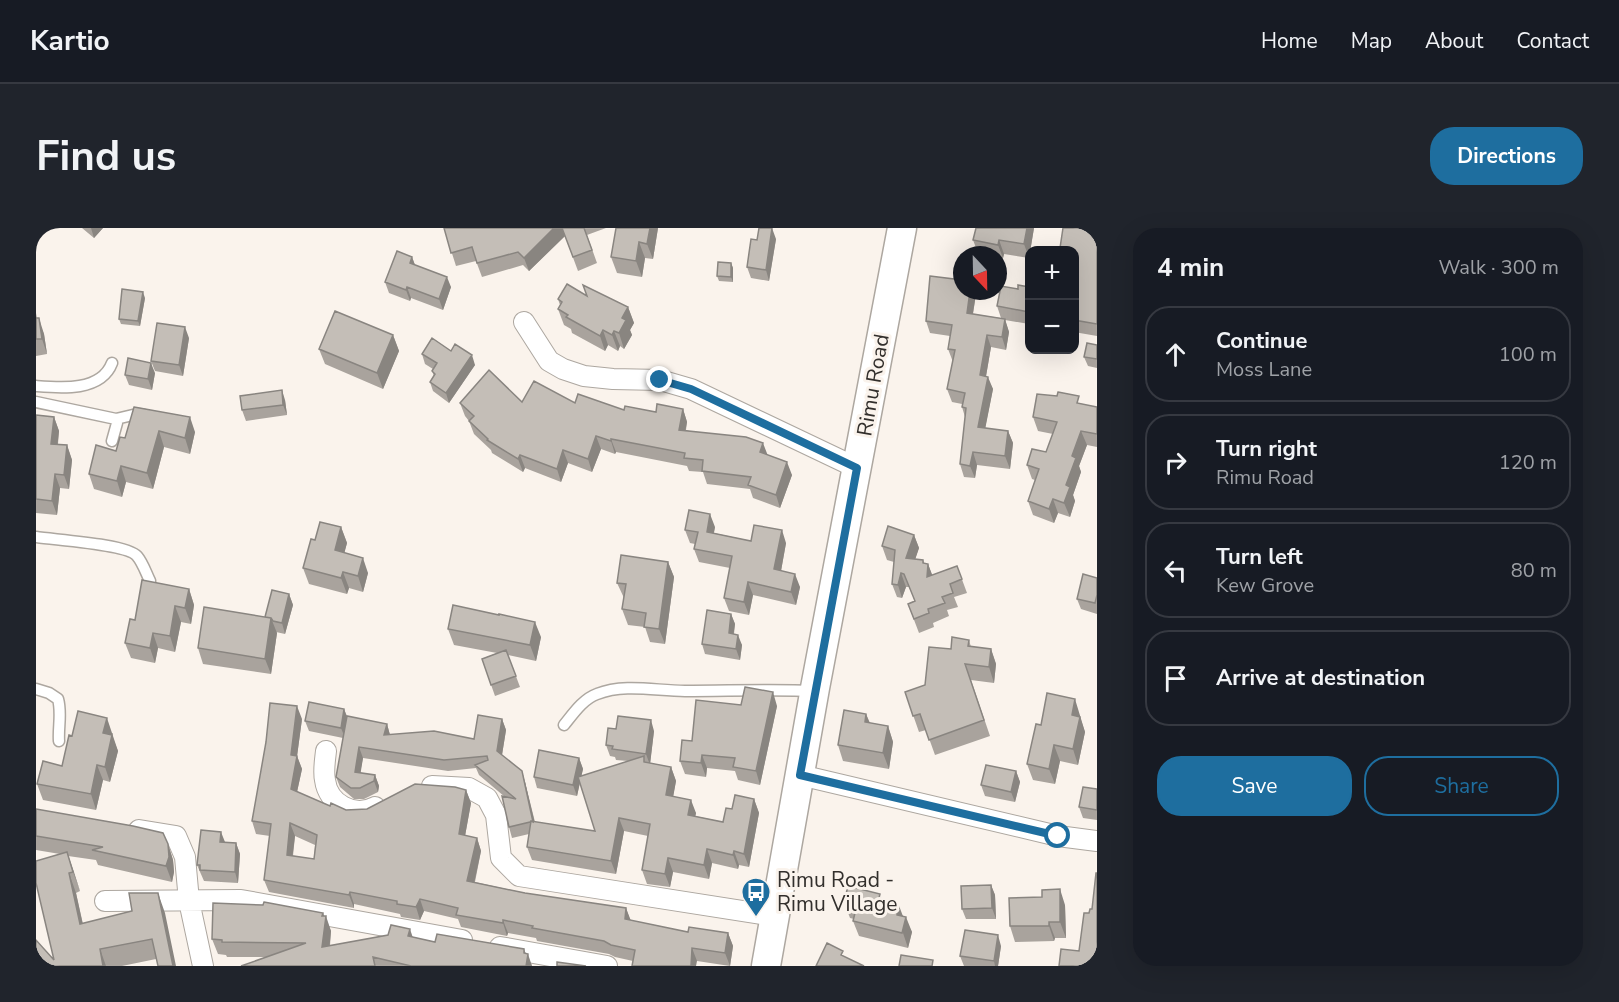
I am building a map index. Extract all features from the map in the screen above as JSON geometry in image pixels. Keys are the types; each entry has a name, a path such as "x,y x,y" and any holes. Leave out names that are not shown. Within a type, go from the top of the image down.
{"main road":[{"name":"Rimu Road","path":"766,966 902,228"}],"street":[{"path":"524,322 549,361 563,369 584,376 660,380 691,389 857,468"},
{"path":"326,752 324,778 329,793 335,801 351,811 367,811 387,800"},
{"path":"800,775 1058,836 1097,841"},
{"path":"417,785 469,788 487,798 496,815 501,858 519,876 774,916"},
{"path":"118,826 176,836 184,857 189,901 203,966"},
{"path":"105,901 241,900 549,961 607,966"}],"lane":[{"path":"36,386 70,388 93,382 110,368 112,363"},
{"path":"36,402 116,419 136,414 159,418"},
{"path":"112,441 116,419"},
{"path":"36,537 116,547 130,551 137,556 150,581"},
{"path":"564,725 578,708 595,694 622,688 815,691"},
{"path":"36,689 50,693 58,699 59,741"}],"building":[{"path":"444,228 554,228 524,258 518,252 477,263 472,247 451,253"},
{"path":"562,228 584,228 592,250 573,257"},
{"path":"616,228 650,228 647,244 639,242 636,261 611,257"},
{"path":"759,228 772,228 766,270 747,267 751,239 757,240"},
{"path":"976,228 1027,228 1024,244 999,240 998,245 973,240"},
{"path":"1063,228 1097,228 1097,324 1079,321 1079,246 1060,246"},
{"path":"397,251 412,257 410,263 447,277 439,299 407,287 406,290 385,282"},
{"path":"718,262 731,263 731,277 717,276"},
{"path":"930,276 953,279 953,300 969,300 967,313 1005,319 1002,337 987,335 980,375 988,377 978,427 1008,431 1005,456 973,452 970,466 960,464 966,408 962,407 965,393 947,389 955,350 948,349 952,325 926,321"},
{"path":"567,284 587,296 583,285 628,307 622,318 626,320 619,333 614,331 612,335 603,330 600,336 566,317 568,315 558,309 562,302 558,299"},
{"path":"1018,285 1025,286 1025,311 997,306 998,300 1007,300 1007,287 1018,289"},
{"path":"122,289 143,292 138,321 119,319"},
{"path":"335,311 393,335 377,373 319,349"},
{"path":"36,318 39,318 42,339 36,339"},
{"path":"157,323 185,327 179,365 151,361"},
{"path":"432,338 451,351 455,344 472,355 446,393 430,382 435,374 432,371 437,363 422,354"},
{"path":"1087,343 1097,345 1097,359 1084,357"},
{"path":"128,358 151,363 148,379 125,375"},
{"path":"489,370 522,402 534,381 575,403 578,394 624,410 625,406 656,412 657,404 683,409 679,430 746,437 763,443 760,452 787,462 776,495 748,485 751,477 702,471 703,460 684,458 685,453 611,439 611,441 596,436 588,459 563,450 557,469 520,455 518,459 487,440 469,421 474,416 460,403"},
{"path":"282,390 283,405 242,410 240,396"},
{"path":"1058,392 1079,396 1077,403 1097,407 1097,434 1081,431 1072,456 1076,458 1066,485 1070,487 1064,503 1053,499 1049,509 1028,501 1039,469 1027,465 1032,449 1046,452 1057,422 1033,417 1037,394 1057,396"},
{"path":"134,407 190,417 185,438 159,431 147,473 121,466 117,481 89,474 96,445 116,451 120,437 125,438"},
{"path":"36,415 54,417 51,444 67,445 64,475 55,474 52,501 36,499"},
{"path":"689,510 710,514 707,532 751,541 754,525 782,530 774,569 795,574 791,592 748,582 744,602 724,598 732,556 694,549 698,532 685,530"},
{"path":"320,522 341,527 335,550 363,558 358,576 343,572 341,578 303,568 311,539 315,540"},
{"path":"888,526 914,535 906,558 923,560 923,563 928,564 927,577 957,566 962,579 950,584 953,593 942,597 945,603 928,609 929,613 914,619 908,604 915,601 904,574 901,573 898,585 892,584 895,550 882,546"},
{"path":"621,555 668,562 659,629 644,627 646,613 622,609 626,584 617,583"},
{"path":"1083,574 1097,578 1095,603 1077,599"},
{"path":"142,580 189,589 185,608 175,606 170,636 153,633 150,648 125,643 130,619 135,620"},
{"path":"272,590 289,594 282,623 265,617"},
{"path":"453,605 535,622 530,645 448,629"},
{"path":"204,607 271,618 265,659 198,648"},
{"path":"707,610 731,614 729,633 738,635 736,649 702,644"},
{"path":"952,637 969,640 968,646 991,649 989,667 965,664 984,720 929,740 920,714 913,716 905,692 925,685 929,647 951,649"},
{"path":"506,650 516,676 491,685 482,659"},
{"path":"745,687 773,692 756,771 733,767 735,758 702,755 701,763 680,761 682,740 692,741 696,700 741,705"},
{"path":"1047,693 1075,699 1072,715 1080,717 1073,749 1054,745 1049,769 1027,764 1036,724 1041,725"},
{"path":"309,702 344,709 341,728 305,721"},
{"path":"270,703 297,706 291,755 297,756 291,789 330,806 331,803 346,810 367,809 415,784 466,790 459,834 477,838 467,881 525,893 626,908 625,919 688,932 689,927 728,933 725,953 692,948 691,966 632,966 635,950 611,945 604,941 532,928 533,926 503,920 503,923 456,915 458,908 420,899 416,907 350,892 349,895 264,880 271,824 252,821 266,742","holes":["290,823 317,835 314,859 287,855"]},
{"path":"844,710 866,714 865,722 888,726 883,753 838,745"},
{"path":"78,711 107,718 103,733 112,735 105,767 97,765 91,794 37,784 43,761 62,766 69,735 72,736"},
{"path":"478,715 502,719 497,751 522,771 533,822 509,827 502,796 516,799 475,765 488,760 487,756 444,760 359,747 355,772 375,775 374,781 360,788 351,788 336,777 347,716 387,724 384,735 434,731 474,739"},
{"path":"618,716 651,720 646,754 612,749 613,746 606,745 608,728 616,729"},
{"path":"539,750 579,758 573,785 534,777"},
{"path":"644,756 644,762 671,767 666,795 691,800 688,815 723,822 726,808 732,809 735,795 754,799 744,854 734,851 733,855 707,849 704,865 668,858 665,874 642,870 650,824 619,818 611,861 527,847 531,821 595,831 578,777"},
{"path":"986,765 1016,771 1011,792 981,785"},
{"path":"1083,787 1097,789 1097,810 1079,807"},
{"path":"36,809 163,833 168,844 169,857 166,866 92,850 103,847 36,836"},
{"path":"201,830 221,832 220,842 236,843 235,872 200,870 200,865 197,865"},
{"path":"67,852 73,872 69,873 80,924 132,911 129,893 158,893 173,966 158,966 152,939 100,949 103,966 36,966 36,940 54,960 36,883 36,861"},
{"path":"1096,873 1096,966 1059,966 1061,949 1079,951 1084,913 1089,913 1092,909"},
{"path":"991,885 992,908 962,909 961,886"},
{"path":"848,886 880,894 879,898 898,903 897,915 906,917 902,933 853,921 857,905 844,902"},
{"path":"1060,889 1060,922 1049,922 1049,926 1010,926 1009,898 1042,897 1042,890"},
{"path":"264,902 323,913 322,916 326,916 322,947 388,935 391,925 410,929 408,936 435,942 437,934 524,949 524,953 528,954 526,966 411,966 373,957 375,966 241,966 306,943 222,942 222,940 212,939 213,903 263,905"},
{"path":"965,930 998,935 994,961 960,956"},
{"path":"827,943 843,951 841,955 864,966 816,966"},
{"path":"901,955 933,960 932,966 899,966"},
{"path":"557,962 586,966 557,966"}],"place":[{"name":"Rimu Road - Rimu Village","path":"756,918"}],"route":[{"path":"660,380 691,389 857,468 800,775 1058,836"}]}
